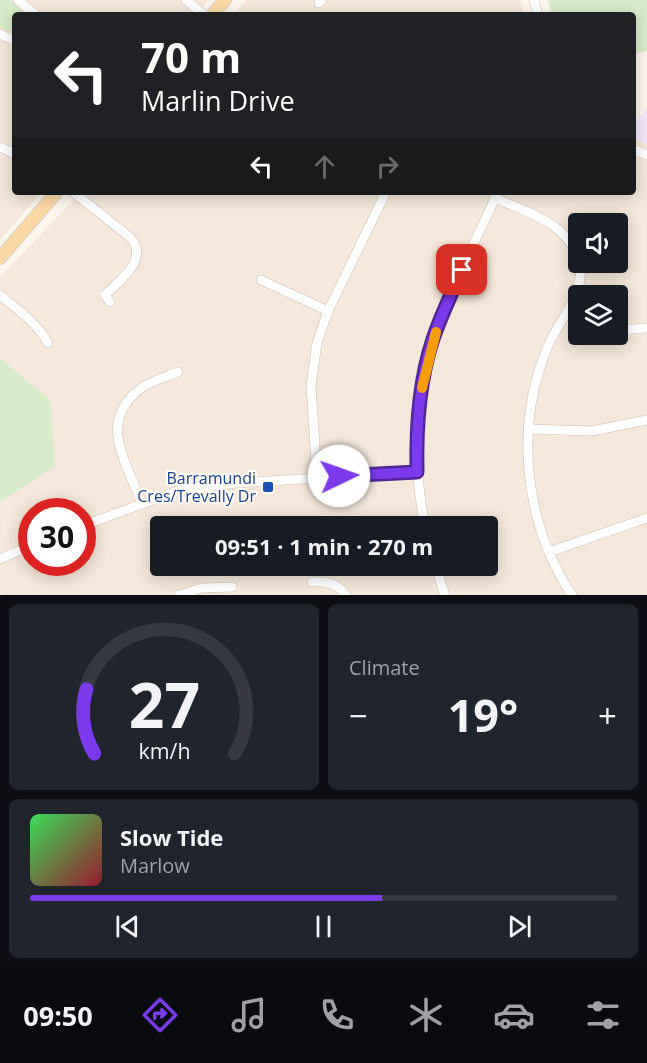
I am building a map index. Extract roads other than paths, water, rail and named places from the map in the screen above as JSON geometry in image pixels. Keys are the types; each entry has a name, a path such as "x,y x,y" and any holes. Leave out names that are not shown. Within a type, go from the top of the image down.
{"main road":[{"path":"215,12 225,0"},
{"path":"0,258 54,195"}],"street":[{"path":"18,0 32,12"},
{"path":"186,0 200,12"},
{"path":"77,195 130,238 137,249 138,257 132,268 105,295 110,302"},
{"path":"316,478 311,385 318,336 385,195"},
{"path":"424,516 417,472 417,423 433,340 497,195 560,230 568,238"},
{"path":"572,595 549,552 531,490 528,429 536,381 548,346 576,297 579,273"},
{"path":"261,280 328,311"},
{"path":"0,295 42,332 48,343"},
{"path":"628,329 647,328"},
{"path":"142,504 117,437 118,417 141,388 178,372"},
{"path":"528,429 592,431 647,420"},
{"path":"96,521 180,490 417,472"},
{"path":"549,552 647,518"},
{"path":"0,559 18,552"},
{"path":"438,576 445,595"},
{"path":"312,582 324,581 335,584 346,595"},
{"path":"178,595 202,588 232,587"}],"place":[{"name":"Barramundi Cres/Trevally Dr","path":"268,487"}]}
